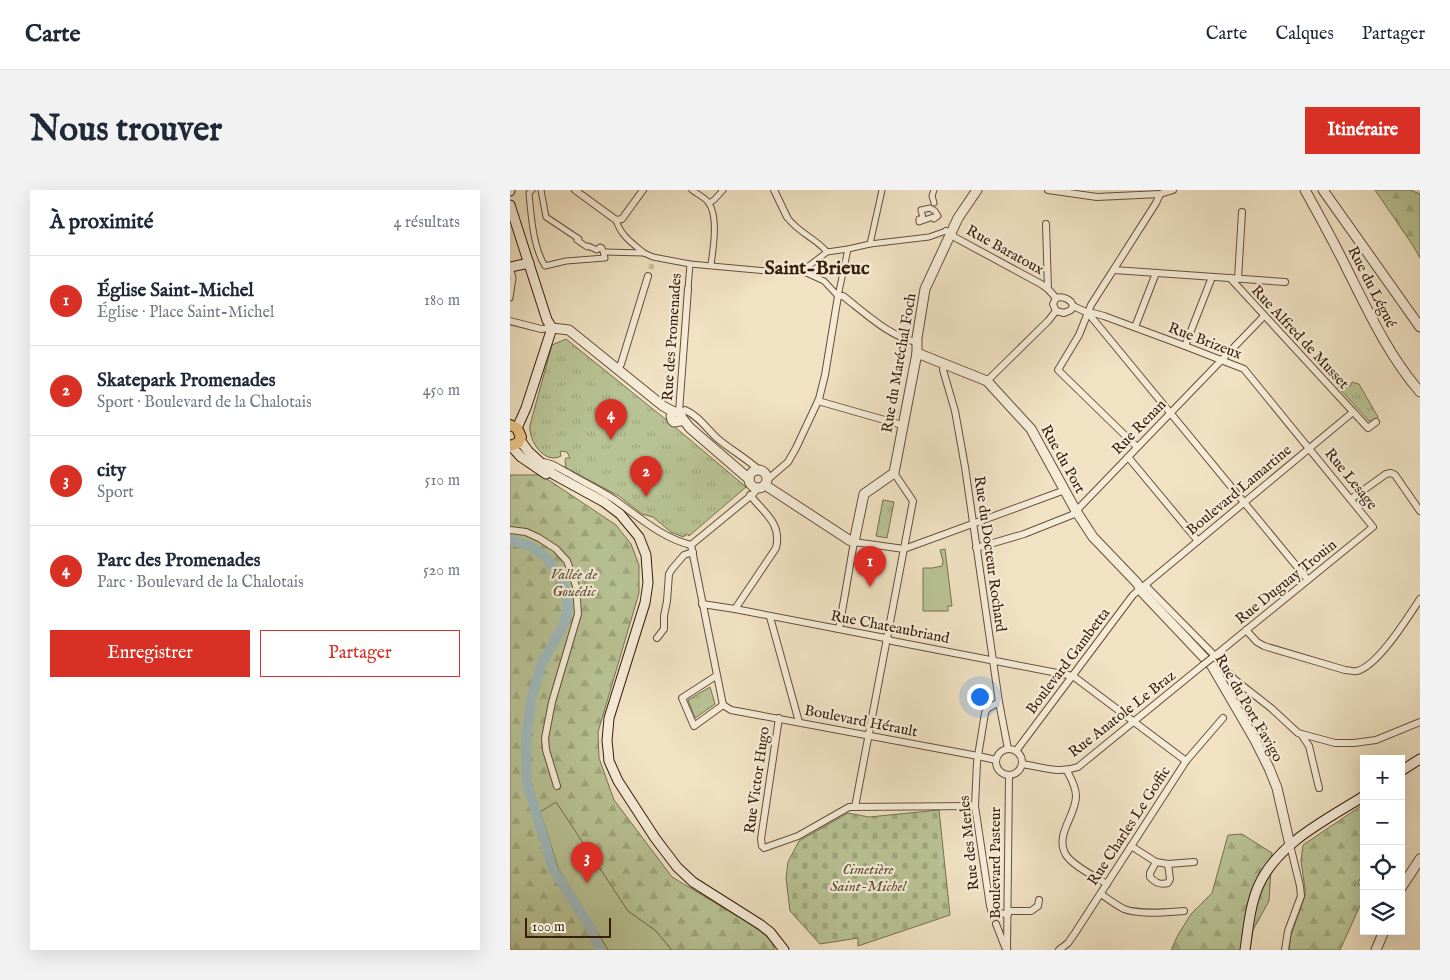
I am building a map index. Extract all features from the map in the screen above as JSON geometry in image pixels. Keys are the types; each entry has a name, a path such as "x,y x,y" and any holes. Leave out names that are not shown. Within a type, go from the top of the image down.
{"main road":[{"path":"514,426 520,434 514,444"}],"street":[{"path":"532,190 529,193 531,213 539,257 545,266 566,261 606,258 602,248 600,247 597,250 587,247 546,217 541,190"},
{"path":"575,190 616,220 618,228 624,237 653,260 778,272 802,271 824,281 838,296 843,296 882,326 908,340 917,342"},
{"path":"616,220 622,219 644,190"},
{"path":"692,190 708,203 714,224 711,265"},
{"path":"708,203 724,190"},
{"path":"774,190 787,217 797,229 827,252"},
{"path":"870,244 882,190"},
{"path":"934,190 932,196 934,203"},
{"name":"Rue du Maréchal Foch","path":"894,474 917,353 925,290 948,232 977,190"},
{"path":"1048,190 1097,197 1160,194 1173,190"},
{"name":"Rue du Légué","path":"1305,190 1385,343 1420,392"},
{"path":"1323,190 1420,327"},
{"path":"1137,447 1058,370 1080,335 1091,305 1160,194"},
{"path":"510,205 547,320 552,328"},
{"path":"1238,279 1242,212"},
{"path":"1046,224 1048,289"},
{"path":"802,271 827,252 848,250 870,244 929,237 948,232"},
{"name":"Rue Baratoux","path":"948,232 1048,289 1056,298"},
{"path":"691,545 757,481 779,470 788,462 792,455 818,401 825,376 838,296 848,250"},
{"path":"604,252 644,253"},
{"path":"510,298 513,278 510,267 529,263"},
{"path":"814,263 814,276"},
{"name":"Rue des Promenades","path":"677,415 680,404 690,264"},
{"path":"1114,270 1285,282"},
{"path":"618,369 649,272"},
{"path":"1135,327 1156,273"},
{"path":"1185,346 1212,277"},
{"name":"Rue Alfred de Musset","path":"1230,278 1368,428 1376,422"},
{"path":"1056,311 1053,304 1056,298 1066,298 1072,302 1073,306 1088,313 1308,580"},
{"path":"1056,311 1067,313 1073,306"},
{"path":"987,381 1048,322 1056,311"},
{"name":"Rue Brizeux","path":"1088,313 1099,314 1244,369 1309,448"},
{"name":"Rue Renan","path":"1077,512 1170,412 1264,316"},
{"path":"510,321 541,329 569,330 663,406 677,415 737,467 854,542 904,550 1065,490"},
{"path":"514,426 526,408 552,328"},
{"name":"Rue du Port","path":"917,353 987,381 1031,429 1093,537 1141,588"},
{"name":"Rue du Docteur Rochard","path":"945,364 943,370 955,412 998,702 1008,749"},
{"path":"818,401 902,425"},
{"path":"677,415 685,410 690,413 717,438 740,454 757,481 777,530 776,548 736,609"},
{"name":"Boulevard Lamartine","path":"1141,588 1353,412"},
{"path":"514,444 528,451 554,474 604,502 620,514 639,537 646,554 648,583 645,603 609,718 607,745 609,761 613,772 644,822 677,867 693,882 761,925 770,932 784,950"},
{"path":"514,444 521,457 551,478 602,505 618,516 632,531 647,563"},
{"name":"Rue Lesage","path":"1309,448 1373,527"},
{"path":"1128,457 1198,540"},
{"path":"539,462 544,462 558,468 615,500 642,521 669,537 691,545"},
{"path":"1351,499 1386,474 1391,473 1395,475 1420,511"},
{"path":"839,629 864,494 894,474 913,501 870,736 855,807 975,806"},
{"path":"976,548 1024,534 1077,512"},
{"name":"Rue Duguay Trouin","path":"1203,665 1373,527"},
{"path":"510,530 526,532 556,549 567,561 576,586 578,614 552,702 545,738 546,750 558,786"},
{"path":"691,545 723,705 694,726 682,698 716,676"},
{"path":"657,638 664,629 669,574 684,555 693,552"},
{"path":"1141,588 1147,587 1234,679 1271,708 1298,733 1336,743 1354,743 1376,740 1420,722"},
{"name":"Boulevard Gambetta","path":"1016,751 1133,595 1141,588"},
{"name":"Rue du Port Favigo","path":"1141,588 1212,666 1269,768 1276,788 1300,886 1300,896 1288,931 1285,950"},
{"path":"1246,630 1257,642 1264,646 1346,670 1358,671 1372,662 1390,643 1420,599"},
{"name":"Rue Chateaubriand","path":"702,604 887,638 1073,676"},
{"path":"770,617 799,722"},
{"name":"Rue Anatole Le Braz","path":"1022,764 1067,771 1078,767 1203,665"},
{"path":"1073,676 1186,761"},
{"name":"Rue des Merles","path":"998,702 987,709 985,713 978,756 975,806 992,913 1008,912"},
{"name":"Boulevard Hérault","path":"723,705 731,710 996,760"},
{"name":"Rue Victor Hugo","path":"779,718 762,833 764,847 798,836 849,807 855,807"},
{"name":"Rue Charles Le Goffic","path":"1060,950 1075,933 1101,894 1186,761 1223,718"},
{"path":"1301,734 1309,746 1319,788"},
{"path":"1008,749 1016,751 1021,757 1022,764 1018,772 1009,776 1002,774 996,764 1000,752 1008,749"},
{"path":"1405,768 1420,759"},
{"path":"1067,771 1076,794 1075,803 1063,835 1063,846 1066,855 1077,865 1107,884"},
{"name":"Boulevard Pasteur","path":"1007,950 1009,776"},
{"path":"1245,950 1251,913 1258,888 1270,866 1290,845 1306,833 1360,799"},
{"path":"1131,846 1156,862 1168,864 1194,862"},
{"path":"1405,882 1420,858"},
{"path":"1156,862 1150,877 1162,885 1168,883 1170,878 1168,864"},
{"path":"1101,894 1131,911 1184,911"},
{"path":"1008,912 1031,911 1038,906 1039,900"},
{"path":"996,924 1004,947 1007,950"},
{"path":"1376,950 1382,935"}],"green space":[{"path":"1375,190 1410,190 1420,194 1420,258 1412,244"},
{"path":"566,339 746,487 689,536 688,534 683,537 671,532 653,517 642,514 619,496 566,468 565,460 570,458 567,452 560,451 561,456 555,458 549,457 539,450 532,438 530,425 552,345"},
{"path":"1352,382 1359,384 1378,417 1376,420 1369,421 1338,387 1350,386"},
{"name":"Vallée de Gouédic","path":"510,475 541,475 616,525 631,544 639,565 639,593 598,732 599,758 614,800 672,877 749,923 770,939 775,950 672,950 655,930 628,911 556,802 540,812 558,868 608,950 512,950 510,948"},
{"path":"883,500 894,502 887,538 876,536"},
{"path":"945,549 952,606 948,606 948,611 923,611 923,568 942,566 943,561 940,550"},
{"path":"710,687 715,704 695,718 688,700"},
{"path":"556,801 628,911 655,930 672,950 608,950 558,868 540,811"},
{"path":"1360,807 1360,879 1358,883 1360,885 1360,906 1340,950 1289,950 1291,935 1305,896 1301,861 1303,845"},
{"name":"Cimetière Saint-Michel","path":"939,810 950,915 858,946 858,938 820,944 790,911 786,878 788,862 799,841 848,813 869,817"},
{"path":"1242,834 1272,853 1269,901 1253,930 1250,950 1171,950 1191,914 1212,893 1228,835"}],"waterway":[{"path":"510,540 530,546 546,557 562,581 567,595 568,609 564,624 542,663 531,700 526,739 527,783 553,869 590,927 600,950"}],"tunnel":[{"path":"651,269 652,263"}],"place":[{"name":"Parc des Promenades","path":"611,440"},
{"name":"Skatepark Promenades","path":"646,497"},
{"name":"Église Saint-Michel","path":"870,587"},
{"name":"city","path":"587,883"}],"district":[{"name":"Saint-Brieuc","path":"817,268"}]}
